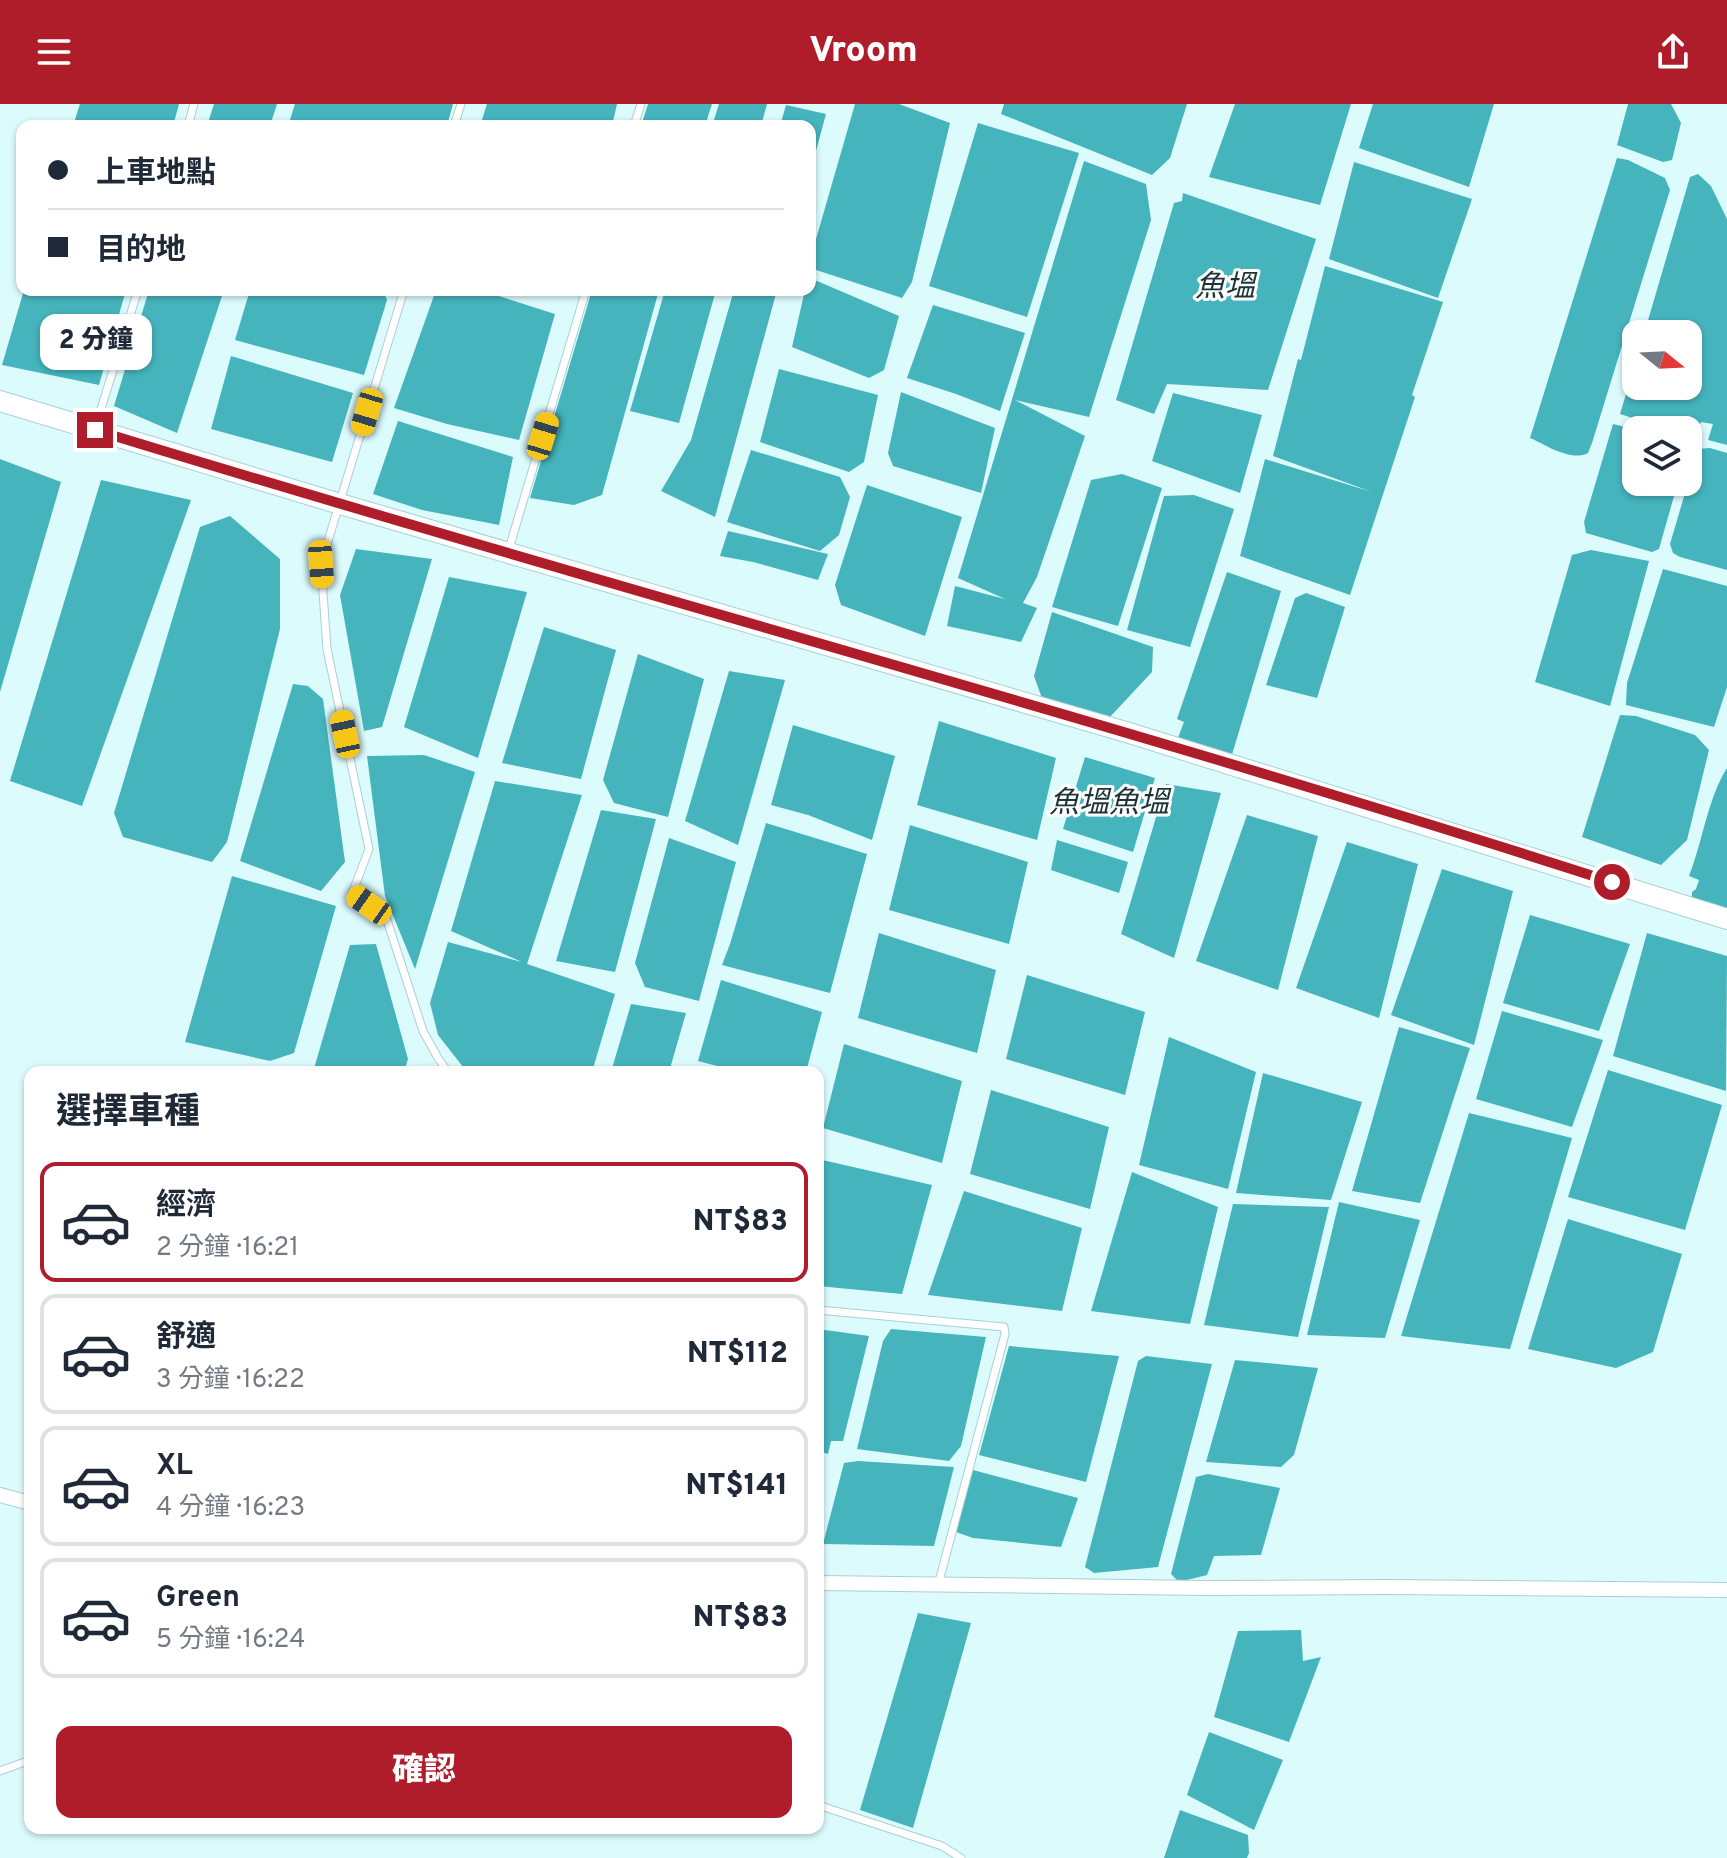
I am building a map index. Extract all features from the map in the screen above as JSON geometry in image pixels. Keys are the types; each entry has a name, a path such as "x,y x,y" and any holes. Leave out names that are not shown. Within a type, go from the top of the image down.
{"street":[{"path":"0,401 340,504 1126,732 1727,919"},
{"path":"0,1495 24,1501"},
{"path":"824,1583 1727,1590"}],"lane":[{"path":"95,430 136,296"},
{"path":"402,296 321,564 327,649 369,849 352,894 386,917 423,1031 444,1066"},
{"path":"508,553 584,296"},
{"path":"824,1311 1004,1327 1005,1334 938,1585"},
{"path":"0,1771 24,1762"},
{"path":"824,1807 942,1846 961,1858"}],"water":[{"path":"80,104 179,104 175,120 75,120"},
{"path":"214,104 277,104 272,120 209,120"},
{"path":"295,104 453,104 449,120 290,120"},
{"path":"487,104 617,104 613,120 482,120"},
{"path":"648,104 712,104 707,120 643,120"},
{"path":"719,104 767,104 763,120 714,120"},
{"path":"855,104 899,104 950,123 912,282 902,298 816,270 816,239"},
{"path":"1004,104 1187,104 1170,158 1152,175 1001,114"},
{"name":"魚塭","path":"1235,104 1351,104 1320,205 1209,177"},
{"path":"1373,104 1494,104 1469,187 1359,148"},
{"path":"1628,104 1671,104 1681,123 1672,160 1663,162 1617,145"},
{"path":"786,105 826,114 816,151 816,120 782,120"},
{"path":"978,123 1079,153 1027,317 929,286"},
{"path":"1617,158 1628,160 1665,178 1670,190 1630,320 1622,320 1622,346 1592,443 1588,453 1574,455 1559,452 1530,438"},
{"path":"1084,161 1146,184 1151,220 1089,417 1015,400 1085,436 1037,577 1023,603 1037,608 1021,642 947,626 955,586 1005,599 958,578"},
{"name":"魚塭","path":"1354,162 1472,199 1438,298 1329,259"},
{"path":"1698,174 1711,186 1727,219 1727,445 1708,440 1713,424 1702,422 1702,416 1620,414 1624,400 1702,400 1702,320 1648,320 1690,177"},
{"name":"魚塭","path":"1183,193 1316,239 1268,390 1167,384 1154,414 1116,400 1174,203 1182,201"},
{"path":"1325,266 1443,302 1350,595 1240,556 1265,459 1372,492 1273,456"},
{"path":"816,281 899,316 884,370 869,378 792,347 804,296 816,296"},
{"path":"22,296 124,296 99,385 2,365"},
{"path":"147,296 222,296 177,433 114,406"},
{"path":"248,296 385,296 387,300 364,375 235,340"},
{"path":"434,296 499,296 555,314 519,440 394,408"},
{"path":"590,296 657,296 602,495 574,505 530,498"},
{"path":"663,296 714,296 679,423 630,411"},
{"path":"732,296 775,296 715,517 661,491 691,440"},
{"path":"933,305 1025,333 1000,411 907,378"},
{"path":"231,356 353,393 332,462 211,429"},
{"path":"779,369 878,395 864,462 849,472 760,442"},
{"path":"901,392 995,428 981,493 893,466 888,453"},
{"path":"1173,393 1262,415 1240,493 1152,461"},
{"path":"398,421 513,457 499,525 422,510 373,494"},
{"path":"1613,424 1622,426 1622,496 1674,496 1659,549 1652,552 1586,533 1584,522"},
{"path":"1702,449 1727,453 1727,570 1680,557 1673,553 1670,544 1684,496 1702,496"},
{"path":"751,450 840,477 850,497 839,535 820,551 727,522"},
{"path":"0,459 61,482 0,692"},
{"path":"1122,474 1162,488 1118,626 1052,607 1091,480"},
{"path":"101,480 191,500 82,806 10,781"},
{"path":"867,485 962,517 925,636 841,605 835,585"},
{"path":"1194,495 1234,509 1190,647 1127,630 1164,496"},
{"path":"230,516 280,559 280,629 227,842 212,862 123,837 114,813 200,527"},
{"path":"728,531 828,554 818,580 720,556"},
{"path":"356,549 432,559 382,727 364,731 340,595"},
{"path":"1591,550 1649,561 1610,706 1535,682 1572,555"},
{"path":"1663,569 1727,586 1727,687 1714,727 1626,705 1627,683"},
{"path":"1227,572 1281,591 1231,758 1176,743 1184,722 1177,719"},
{"path":"449,577 527,592 478,758 404,727"},
{"path":"1306,593 1345,607 1317,698 1266,685 1295,598"},
{"path":"1052,612 1153,647 1152,672 1108,719 1043,701 1034,676"},
{"path":"544,627 616,650 581,779 502,763"},
{"path":"638,654 704,679 668,817 614,803 603,780"},
{"path":"729,671 785,680 738,845 685,821"},
{"path":"293,684 308,686 323,699 345,862 321,891 240,861"},
{"path":"1620,715 1636,716 1695,735 1709,750 1687,840 1661,865 1582,837"},
{"path":"939,721 1056,758 1037,840 917,805"},
{"path":"793,725 895,756 872,840 808,815 771,805"},
{"path":"424,755 475,772 415,969 385,896 367,756"},
{"name":"魚塭魚塭","path":"1085,757 1155,778 1133,852 1063,829"},
{"path":"1727,768 1727,908 1692,898 1699,880 1689,876 1710,807"},
{"path":"495,781 582,795 527,964 615,994 594,1066 462,1066 438,1035 430,1003 448,942 522,962 451,931"},
{"path":"1166,784 1221,793 1174,958 1121,934"},
{"path":"601,810 656,819 615,972 556,961"},
{"path":"1247,815 1318,836 1278,990 1196,961"},
{"path":"766,823 867,854 830,993 722,965"},
{"path":"910,825 1028,862 1009,944 889,910"},
{"path":"669,838 736,862 699,1001 645,987 635,963"},
{"path":"1057,840 1128,862 1119,893 1051,870"},
{"path":"1347,842 1418,864 1379,1018 1296,988"},
{"path":"1442,869 1513,891 1474,1045 1391,1015"},
{"path":"232,876 336,906 294,1053 270,1061 185,1042"},
{"path":"1530,915 1630,944 1599,1031 1503,1003"},
{"path":"879,933 996,970 977,1053 858,1018"},
{"path":"1647,933 1727,956 1726,1091 1613,1056"},
{"path":"376,944 408,1059 406,1066 315,1066 350,945"},
{"path":"1027,975 1145,1012 1125,1095 1006,1059"},
{"path":"721,980 822,1012 808,1066 717,1066 698,1061"},
{"path":"631,1004 686,1013 671,1066 613,1066"},
{"path":"1502,1011 1603,1040 1572,1127 1476,1099"},
{"path":"1399,1027 1470,1048 1420,1203 1352,1191"},
{"path":"1169,1037 1256,1072 1228,1189 1139,1165"},
{"path":"844,1044 962,1081 942,1163 824,1128"},
{"path":"1608,1070 1722,1105 1685,1230 1568,1197"},
{"path":"1263,1073 1362,1102 1331,1200 1236,1193"},
{"path":"991,1090 1109,1127 1090,1209 970,1174"},
{"path":"1469,1113 1572,1138 1510,1349 1401,1336"},
{"path":"824,1160 932,1185 902,1294 824,1287"},
{"path":"1132,1172 1218,1207 1190,1324 1091,1311"},
{"path":"964,1191 1082,1228 1062,1311 928,1295"},
{"path":"1339,1202 1420,1220 1385,1338 1307,1335"},
{"path":"1233,1204 1329,1207 1298,1337 1204,1325"},
{"path":"1568,1219 1682,1254 1653,1352 1616,1368 1528,1349"},
{"path":"891,1329 986,1337 961,1446 949,1461 857,1449 883,1341"},
{"path":"824,1330 869,1336 843,1441 831,1441 828,1454 824,1453"},
{"path":"1009,1346 1119,1356 1086,1482 979,1455"},
{"path":"1146,1356 1212,1364 1158,1567 1094,1573 1085,1567 1138,1361"},
{"path":"1235,1360 1318,1368 1294,1455 1281,1467 1206,1462"},
{"path":"858,1461 954,1467 934,1546 824,1544 844,1463"},
{"path":"973,1470 1078,1498 1061,1547 973,1538 956,1532"},
{"path":"1208,1474 1280,1488 1261,1555 1214,1556 1207,1575 1179,1582 1171,1574 1196,1477"},
{"path":"918,1613 971,1623 913,1828 860,1810"},
{"path":"1301,1630 1303,1661 1321,1657 1289,1742 1214,1717 1238,1631"},
{"path":"1209,1732 1283,1760 1254,1830 1187,1795"},
{"path":"1180,1810 1248,1835 1247,1858 1164,1858"}],"route":[{"path":"95,430 1126,732 1612,882"}]}
